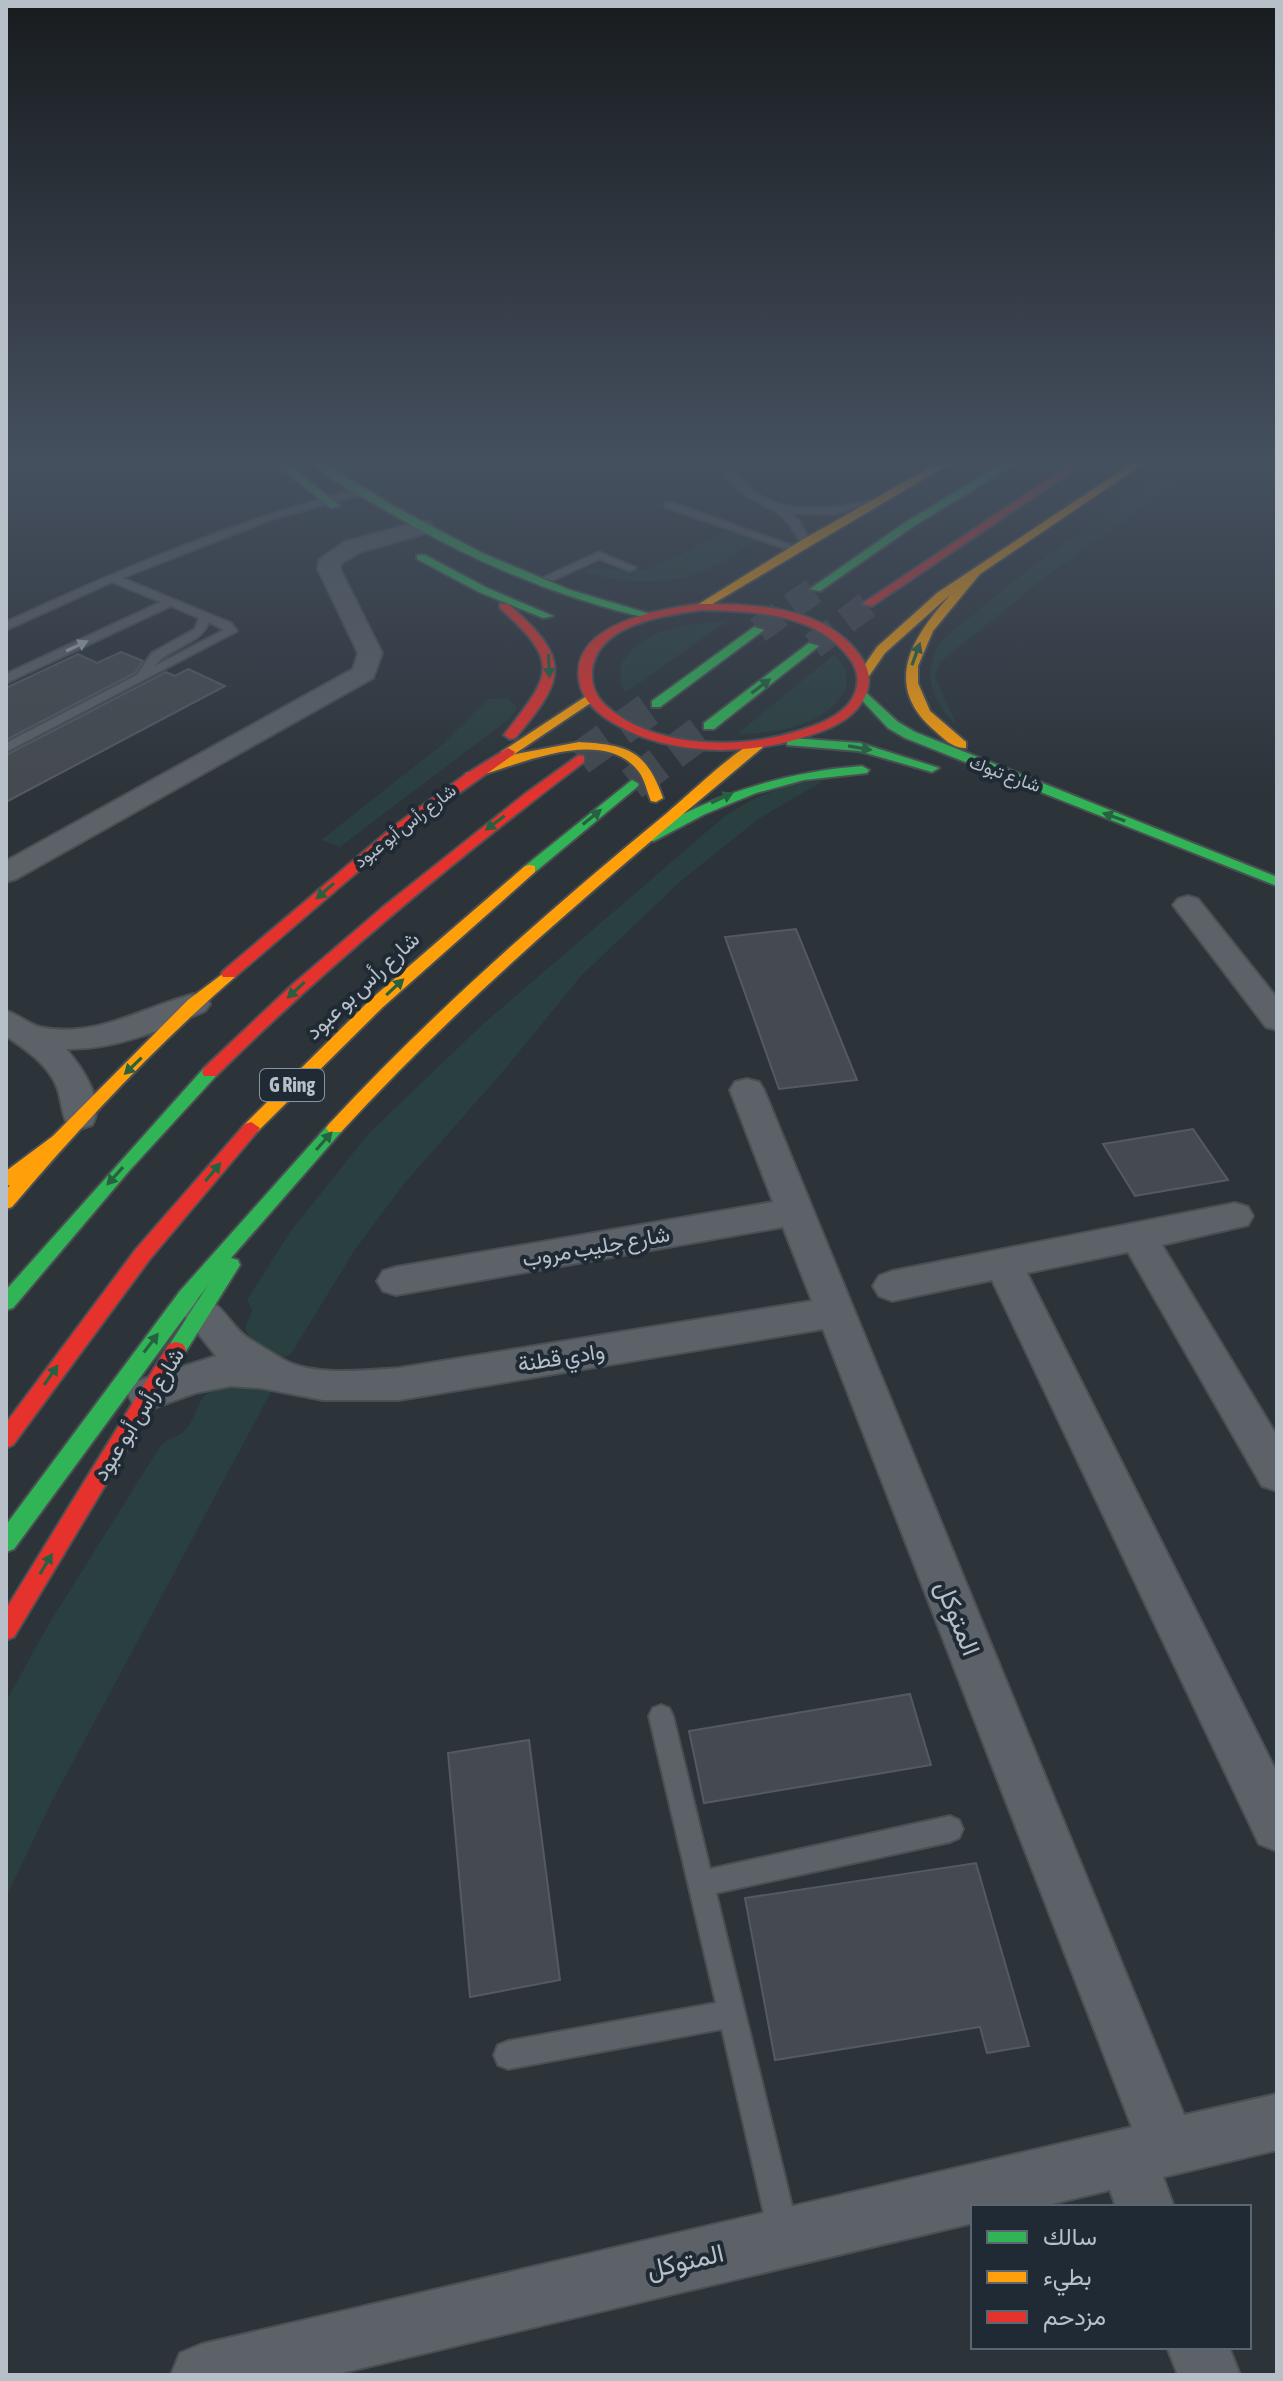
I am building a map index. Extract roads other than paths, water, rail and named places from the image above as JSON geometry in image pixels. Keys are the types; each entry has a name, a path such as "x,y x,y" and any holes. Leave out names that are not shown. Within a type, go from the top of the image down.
{"main road":[{"path":"455,575 564,626"},
{"path":"526,575 575,599 651,616"},
{"path":"538,575 588,588 636,594"},
{"path":"669,594 710,587 743,575"},
{"path":"700,607 753,575"},
{"path":"812,595 839,575"},
{"path":"911,575 862,608 905,609 941,595"},
{"path":"865,673 856,653 836,636 809,622 750,609 700,607 651,616 612,632 588,655 584,678 592,698 610,715 639,730 716,746 782,741 835,722 852,708 862,693 865,673 881,650 941,595 971,575"},
{"path":"974,575 915,651 911,669 912,689 936,726 982,759 1029,784"},
{"path":"472,774 535,709 547,691 551,675 550,655 543,641 530,626 483,590"},
{"path":"656,704 758,630"},
{"path":"579,639 588,655"},
{"path":"709,726 813,646"},
{"name":"شارع تبوك","path":"862,693 881,715 910,735 1277,882"},
{"name":"شارع رأس أبو عبود","path":"6,1180 69,1129 194,1004 361,859 472,774 592,698"},
{"name":"شارع تبوك","path":"630,850 729,795 788,776 859,769 947,778 860,747 782,741"},
{"path":"6,1542 187,1296 369,1089 438,1019 630,850 757,745"},
{"path":"472,774 551,749 583,746 623,753 645,767 656,788 655,799 630,850"},
{"name":"شارع رأس بو عبود","path":"6,1303 136,1153 266,1018 332,956 435,870 579,759"},
{"name":"شارع رأس بو عبود","path":"6,1439 85,1327 148,1248 220,1163 296,1081 464,923 632,784"},
{"name":"شارع تبوك","path":"1040,808 1133,840 1213,856"},
{"path":"6,1202 69,1129"},
{"name":"شارع رأس أبو عبود","path":"6,1630 148,1394 272,1199"}],"street":[{"path":"6,873 364,673 370,653 332,575"},
{"path":"1188,905 1277,1020"},
{"name":"شارع رأس أبو عبود","path":"17,1028 60,1041 100,1038 150,1023 194,1004"},
{"name":"شارع رأس أبو عبود","path":"17,1028 68,1071 78,1094 69,1129"},
{"name":"المتوكل","path":"747,1090 836,1312 1146,2170"},
{"name":"شارع جليب مروب","path":"396,1281 796,1211"},
{"path":"892,1286 1235,1216"},
{"path":"1137,1235 1277,1473"},
{"path":"1003,1263 1277,1825"},
{"name":"وادي قطنة","path":"148,1394 180,1380 212,1372 246,1370 358,1386 399,1384 836,1312"},
{"name":"وادي قطنة","path":"201,1313 232,1348 252,1363 287,1377"},
{"name":"المتوكل","path":"202,2375 785,2238 1146,2170 1277,2122"},
{"path":"1199,2349 1209,2375"}],"lane":[{"path":"6,626 124,575"},
{"path":"549,578 555,575"},
{"path":"6,748 231,631 227,625 115,579"},
{"path":"6,679 171,602"},
{"path":"138,680 156,656 200,631 206,616"},
{"path":"661,1716 785,2238"},
{"path":"700,1884 950,1829"},
{"path":"508,2055 731,2014"}],"tunnel":[{"path":"758,630 816,589"},
{"path":"813,646 868,604"},
{"path":"579,759 656,704"},
{"path":"632,784 709,726"}]}
